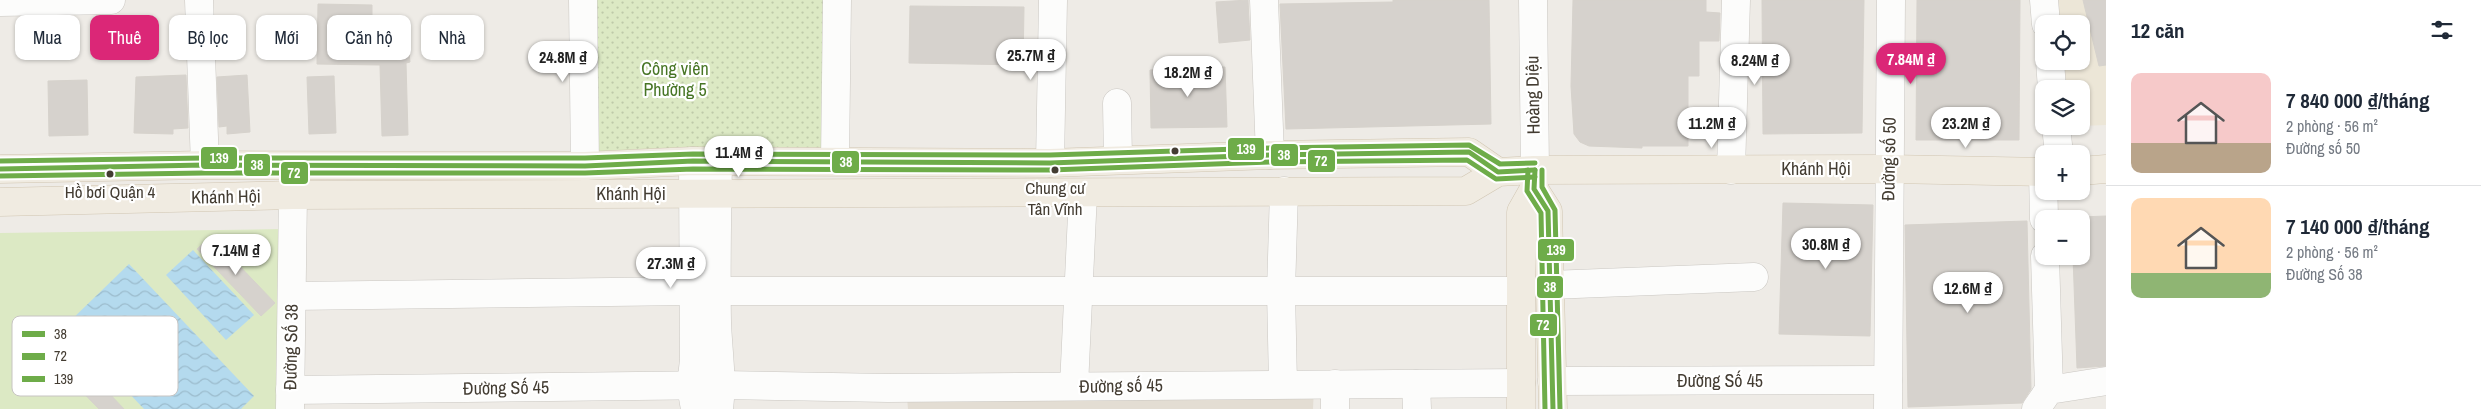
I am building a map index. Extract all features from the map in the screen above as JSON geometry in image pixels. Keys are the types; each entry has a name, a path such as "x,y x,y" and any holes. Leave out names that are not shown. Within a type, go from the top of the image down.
{"main road":[{"name":"Khánh Hội","path":"0,169 205,166 586,166 706,161 1050,163 1270,155 1469,152 1498,172 1534,180 1731,170 2035,166"},
{"path":"2090,170 2106,169"},
{"name":"Khánh Hội","path":"0,202 293,195 1466,191 1498,172"},
{"path":"1534,180 1548,211 1553,409"},
{"path":"1521,396 1519,291 1521,212 1534,180"}],"street":[{"path":"0,2 111,0"},
{"path":"199,0 205,166"},
{"path":"582,0 586,166"},
{"path":"835,161 837,0"},
{"path":"1050,163 1054,0"},
{"path":"1264,0 1270,155"},
{"name":"Hoàng Diệu","path":"1533,0 1534,180"},
{"path":"1731,170 1736,0"},
{"name":"Đường số 50","path":"1888,409 1891,0"},
{"path":"2044,0 2045,15"},
{"path":"1117,103 1118,160"},
{"path":"693,398 694,360 704,291 706,161"},
{"path":"1074,386 1083,192"},
{"path":"1283,384 1281,290 1284,192"},
{"name":"Đường Số 38","path":"290,399 293,195"},
{"path":"2045,265 2042,400 2106,381"},
{"path":"1550,285 1754,277"},
{"path":"704,291 718,360 721,397"},
{"path":"292,296 704,291 1519,291"},
{"name":"Đường Số 45","path":"1552,381 1888,380"},
{"name":"Đường số 45","path":"721,397 1006,398 1074,386 1283,384 1335,396 1521,396"},
{"name":"Đường Số 45","path":"290,399 721,397"}],"shaded area":[{"path":"2053,0 2106,0 2106,125 2090,126 2090,80 2058,80 2057,70 2090,70 2090,15 2054,15"},
{"path":"1314,387 1313,409 908,409 907,397"}],"green space":[{"name":"Công viên Phường 5","path":"591,0 827,0 827,156 597,161"},
{"path":"283,229 278,409 0,409 0,233"}],"water":[{"path":"193,250 254,315 226,340 166,275"},
{"path":"129,264 254,396 241,409 144,409 132,396 178,396 178,316 75,316"}],"building":[{"path":"1248,0 1250,40 1219,43 1216,2"},
{"path":"1393,0 1489,0 1491,124 1286,129 1280,4 1393,2"},
{"path":"1573,0 1706,0 1706,12 1720,13 1719,41 1699,41 1699,76 1688,76 1688,146 1642,146 1642,148 1589,146 1580,142 1574,134 1571,86"},
{"path":"1762,0 1864,0 1862,133 1763,134"},
{"path":"1917,0 2020,0 2019,140 1916,140"},
{"path":"2083,0 2106,0 2106,65 2099,66 2090,29 2090,15 2087,15"},
{"path":"318,4 372,5 372,15 327,15 327,60 410,60 410,62 406,63 408,135 382,136 380,65 317,64"},
{"path":"910,6 1024,7 1023,65 909,63"},
{"path":"1225,67 1227,127 1151,128 1150,70"},
{"path":"186,75 188,128 173,129 173,134 134,133 136,77"},
{"path":"247,75 250,132 227,134 227,126 219,127 217,77"},
{"path":"334,76 336,133 309,134 307,77"},
{"path":"87,80 88,135 49,136 48,81"},
{"path":"1783,203 1873,205 1870,336 1779,334"},
{"path":"2106,216 2106,366 2077,368 2073,265 2090,265 2090,217"},
{"path":"2027,221 2031,389 2022,403 1908,407 1905,225"},
{"path":"211,236 275,303 261,316 197,249"},
{"path":"86,396 112,396 124,409 99,409"}],"transit line":[{"name":"139","path":"0,161 205,158 585,158 693,154 1050,155 1270,148 1469,145 1500,164 1535,163"},
{"name":"38","path":"0,169 205,165 585,166 693,161 1050,163 1270,155 1469,152 1498,172 1535,170"},
{"name":"72","path":"0,176 205,173 585,173 693,169 1050,170 1270,162 1467,160 1496,179 1535,177"},
{"name":"72","path":"1528,170 1527,191 1541,213 1545,409"},
{"name":"38","path":"1535,170 1534,189 1548,211 1553,409"},
{"name":"139","path":"1542,170 1542,187 1555,210 1560,409"}],"place":[{"name":"Chung cư Tân Vĩnh","path":"1055,170"},
{"name":"Hồ bơi Quận 4","path":"110,174"}]}
